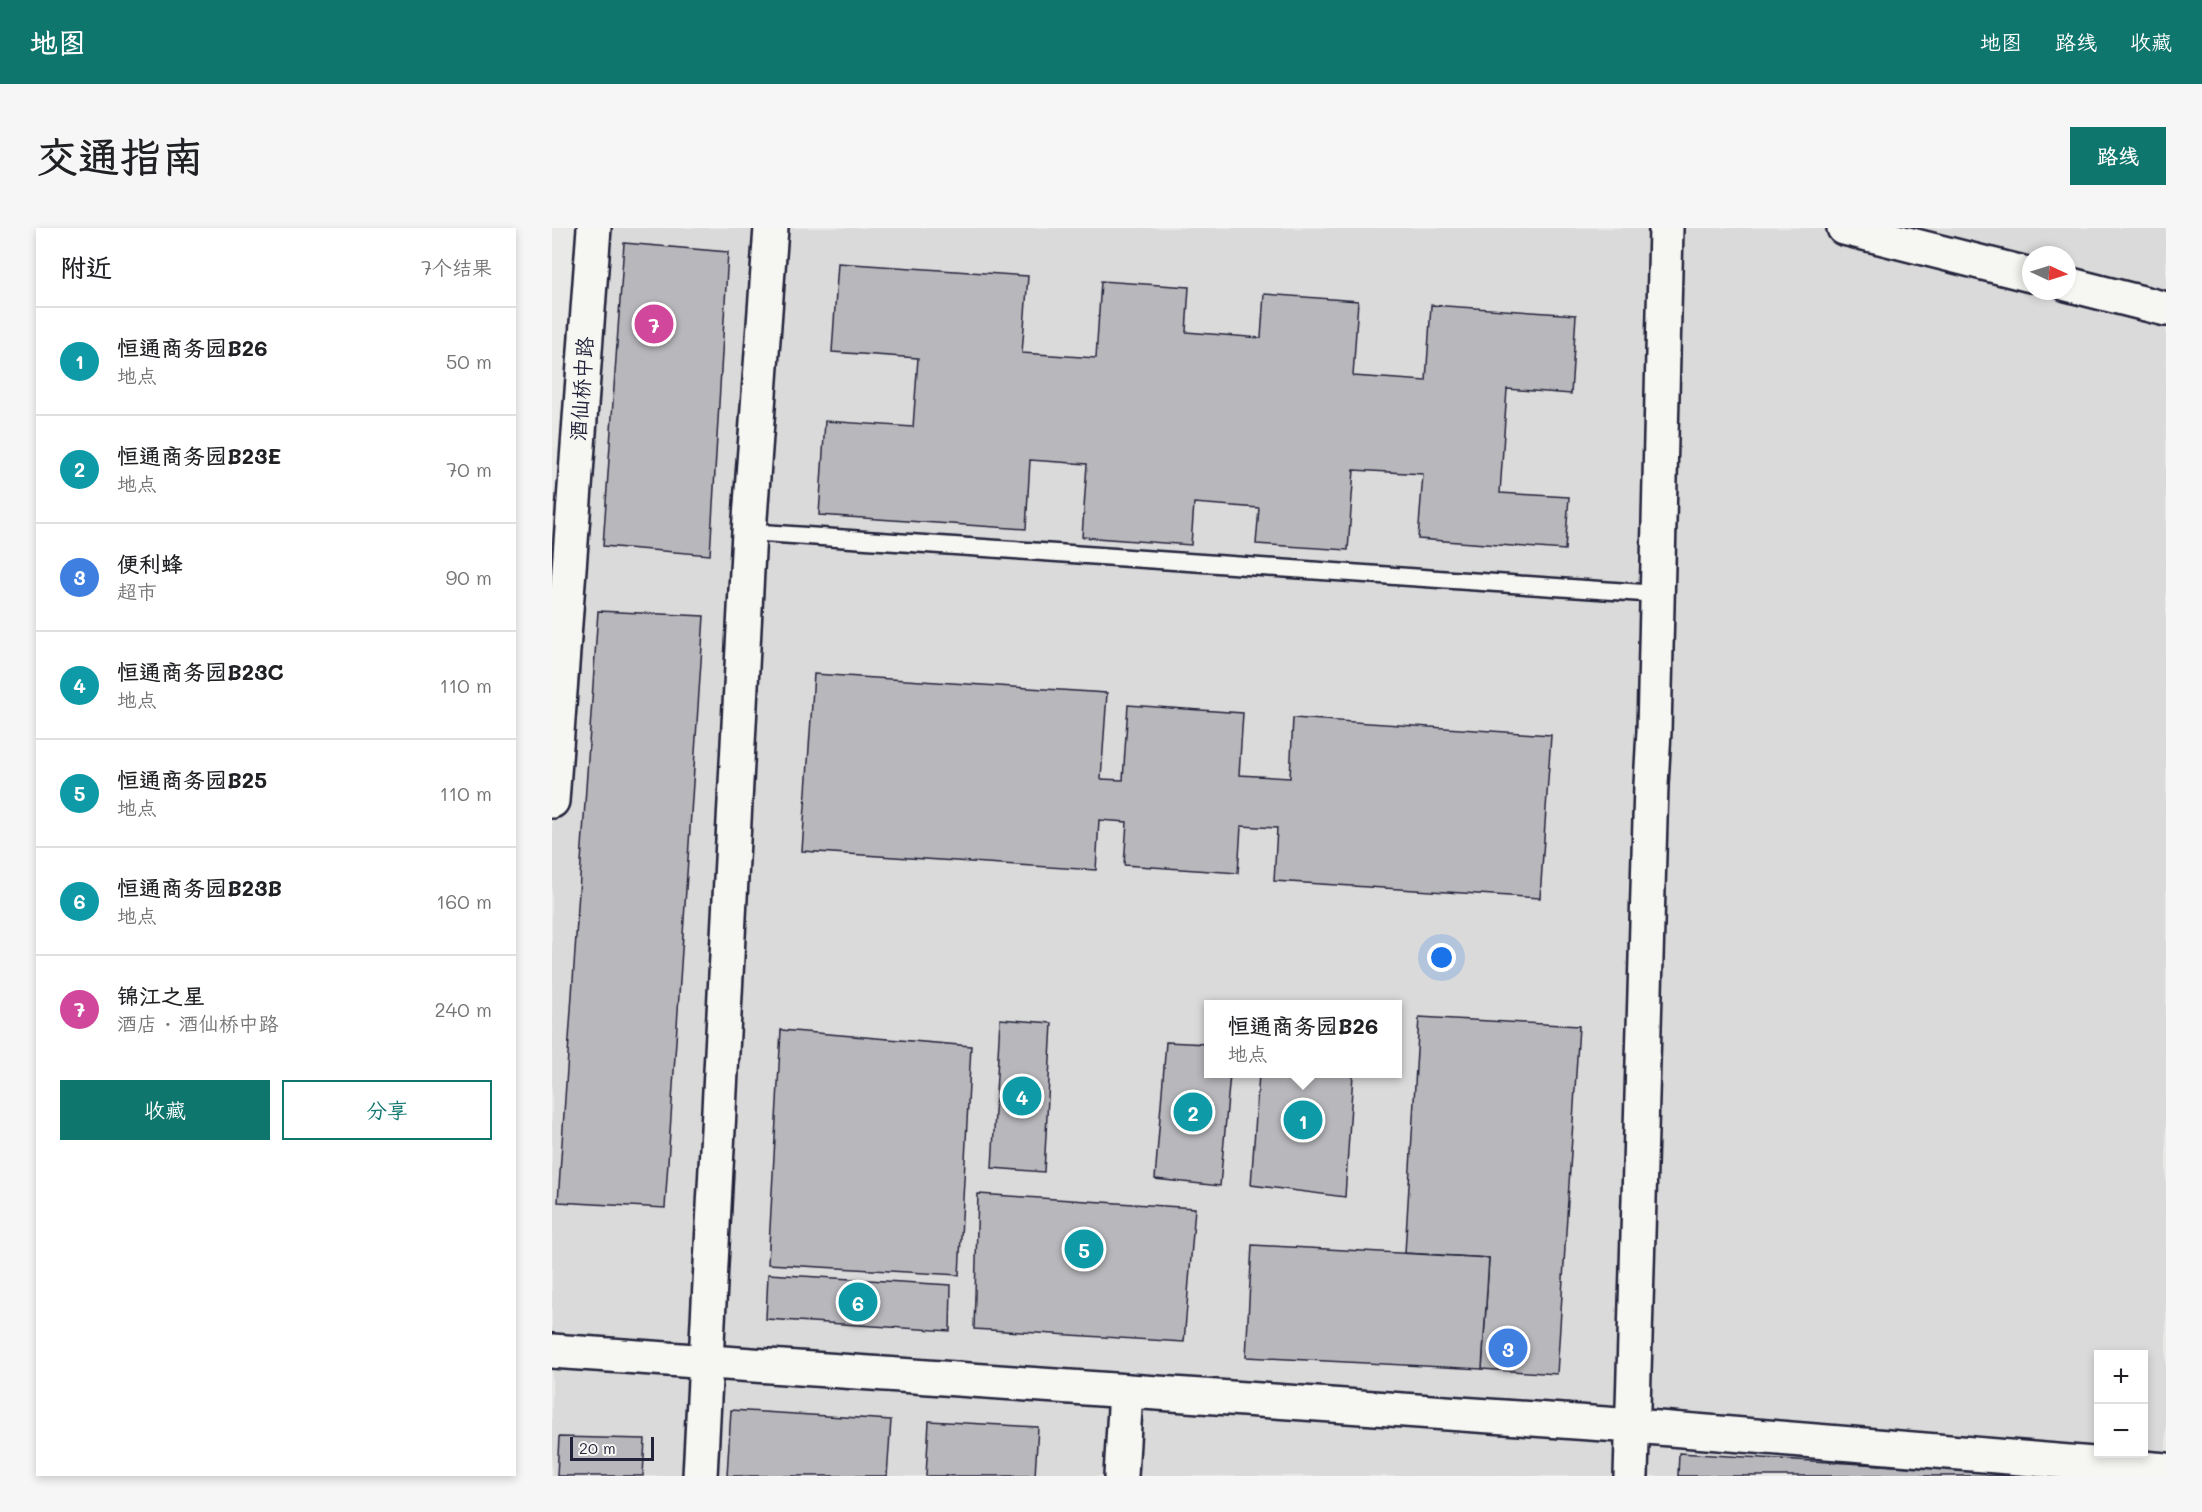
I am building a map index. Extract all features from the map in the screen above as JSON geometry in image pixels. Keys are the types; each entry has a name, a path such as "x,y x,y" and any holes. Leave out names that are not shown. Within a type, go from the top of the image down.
{"street":[{"name":"酒仙桥中路","path":"552,801 555,697 594,228"},
{"path":"700,1476 749,532 771,228"},
{"path":"1631,1476 1658,594 1666,228"},
{"path":"1844,228 2022,273"},
{"path":"2076,286 2166,309"},
{"path":"552,1351 1634,1426 2166,1470"},
{"path":"1121,1476 1126,1391"}],"lane":[{"path":"749,532 1658,594"}],"shaded area":[{"path":"585,228 2166,228 2166,1476 552,1476 552,766"}],"building":[{"path":"624,243 728,252 710,555 603,546"},
{"path":"838,263 1028,276 1022,353 1096,358 1101,281 1189,287 1186,332 1261,338 1264,294 1358,301 1353,376 1426,381 1431,305 1576,315 1571,394 1507,389 1500,493 1569,497 1565,550 1418,539 1423,474 1354,470 1348,550 1256,544 1259,508 1194,503 1191,545 1082,537 1087,464 1030,460 1026,529 819,515 825,421 913,427 918,358 832,352"},
{"path":"598,611 704,616 665,1208 558,1202"},
{"path":"814,674 1107,693 1101,779 1123,780 1128,705 1243,713 1239,775 1290,778 1293,718 1551,735 1540,898 1274,881 1277,828 1241,826 1238,873 1124,865 1127,822 1099,820 1096,870 802,851"},
{"path":"1419,1017 1579,1026 1557,1374 1482,1369 1489,1258 1405,1253"},
{"path":"1000,1019 1052,1023 1044,1172 992,1168"},
{"path":"781,1030 971,1046 959,1275 768,1264"},
{"path":"1166,1042 1204,1044 1204,1078 1230,1078 1220,1186 1155,1179"},
{"path":"1259,1078 1353,1078 1345,1197 1251,1185"},
{"path":"978,1194 1195,1208 1184,1342 974,1329"},
{"path":"1252,1245 1489,1258 1482,1369 1246,1357"},
{"path":"768,1274 951,1285 950,1331 766,1319"},
{"path":"731,1410 891,1420 887,1476 727,1476"},
{"path":"929,1421 1038,1427 1035,1476 926,1476"},
{"path":"559,1437 645,1439 643,1476 557,1476"},
{"path":"1679,1453 2064,1476 1678,1476"}],"place":[{"name":"锦江之星","path":"654,324"},
{"name":"恒通商务园B23C","path":"1022,1096"},
{"name":"恒通商务园B23E","path":"1193,1112"},
{"name":"恒通商务园B26","path":"1303,1120"},
{"name":"恒通商务园B25","path":"1084,1249"},
{"name":"恒通商务园B23B","path":"858,1302"},
{"name":"便利蜂","path":"1508,1348"}]}
